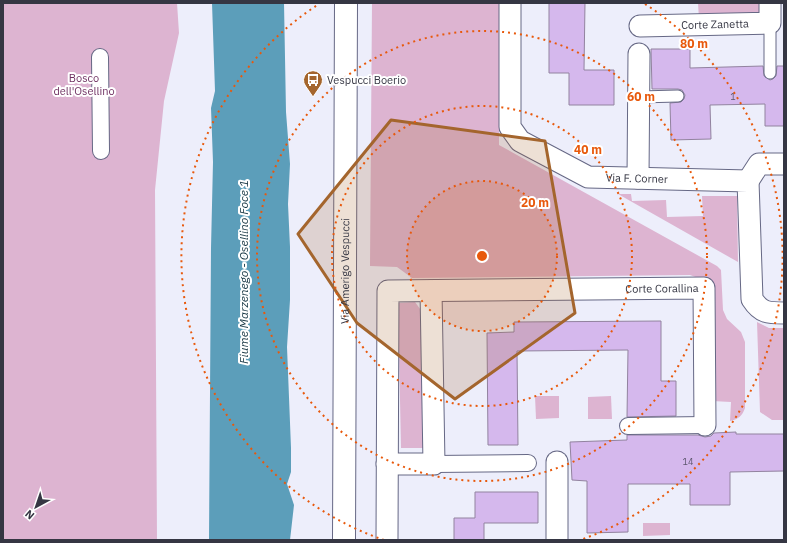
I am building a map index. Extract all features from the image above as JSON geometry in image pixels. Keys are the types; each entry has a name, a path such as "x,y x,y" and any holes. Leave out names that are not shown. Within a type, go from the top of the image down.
{"main road":[{"name":"Via Amerigo Vespucci","path":"344,540 346,3"}],"street":[{"name":"Via F. Corner","path":"510,3 510,127 520,141 588,177 748,181"},
{"name":"Corte Zanetta","path":"640,26 775,17"},
{"path":"638,178 639,54"},
{"path":"100,57 100,152"},
{"path":"784,164 759,164 748,181 752,299 758,308 770,313 784,313"},
{"name":"Corte Corallina","path":"388,464 388,291 704,288 705,425 628,426"},
{"path":"431,291 434,464"},
{"path":"557,462 557,540"},
{"path":"387,540 388,464 528,463"}],"lane":[{"path":"770,73 775,17"},
{"path":"639,97 678,96"}],"highlighted area":[{"path":"391,120 545,141 575,313 455,399 357,323 298,234"}],"green space":[{"name":"Bosco dell'Osellino","path":"3,3 177,3 179,33 164,101 155,190 157,540 3,540"},
{"path":"372,3 499,3 499,145 717,266 721,270 723,310 727,319 741,332 745,342 745,408 740,417 730,421 731,402 712,401 701,279 690,275 412,278 397,267 370,266"},
{"path":"698,3 763,3 763,19 699,19"},
{"path":"618,194 631,194 632,201 666,200 667,217 703,216 702,196 737,196 738,262"},
{"path":"415,302 423,313 426,448 401,448 398,303"},
{"path":"757,322 769,328 784,328 784,420 772,420 760,412"},
{"path":"535,396 559,396 559,418 536,419"},
{"path":"611,396 612,419 588,419 588,397"},
{"path":"643,523 670,523 670,535 643,536"}],"water":[{"name":"Fiume Marzenego - Osellino Foce 1","path":"212,3 284,3 286,112 290,164 288,204 290,300 287,347 291,472 287,484 294,505 290,540 209,540 213,162 211,108 215,91"}],"building":[{"path":"549,3 585,3 584,70 614,70 614,105 569,105 569,73 549,73"},
{"path":"651,49 690,49 690,68 763,66 764,76 770,80 776,76 777,66 784,66 784,126 765,126 765,104 710,105 711,139 671,140 670,103 681,102 685,95 682,90 678,89 652,89"},
{"path":"661,321 661,381 676,381 676,416 627,417 628,350 517,351 518,445 488,445 487,333 514,332 514,322"},
{"path":"736,432 736,434 784,434 784,471 730,472 730,505 690,505 690,484 628,484 628,532 587,533 587,481 572,480 570,442 627,440 627,435 698,435 705,437 711,436 714,433"},
{"path":"475,492 538,492 538,523 484,523 484,540 454,540 454,518 475,518"}],"place":[{"name":"Vespucci Boerio","path":"313,97"}]}
